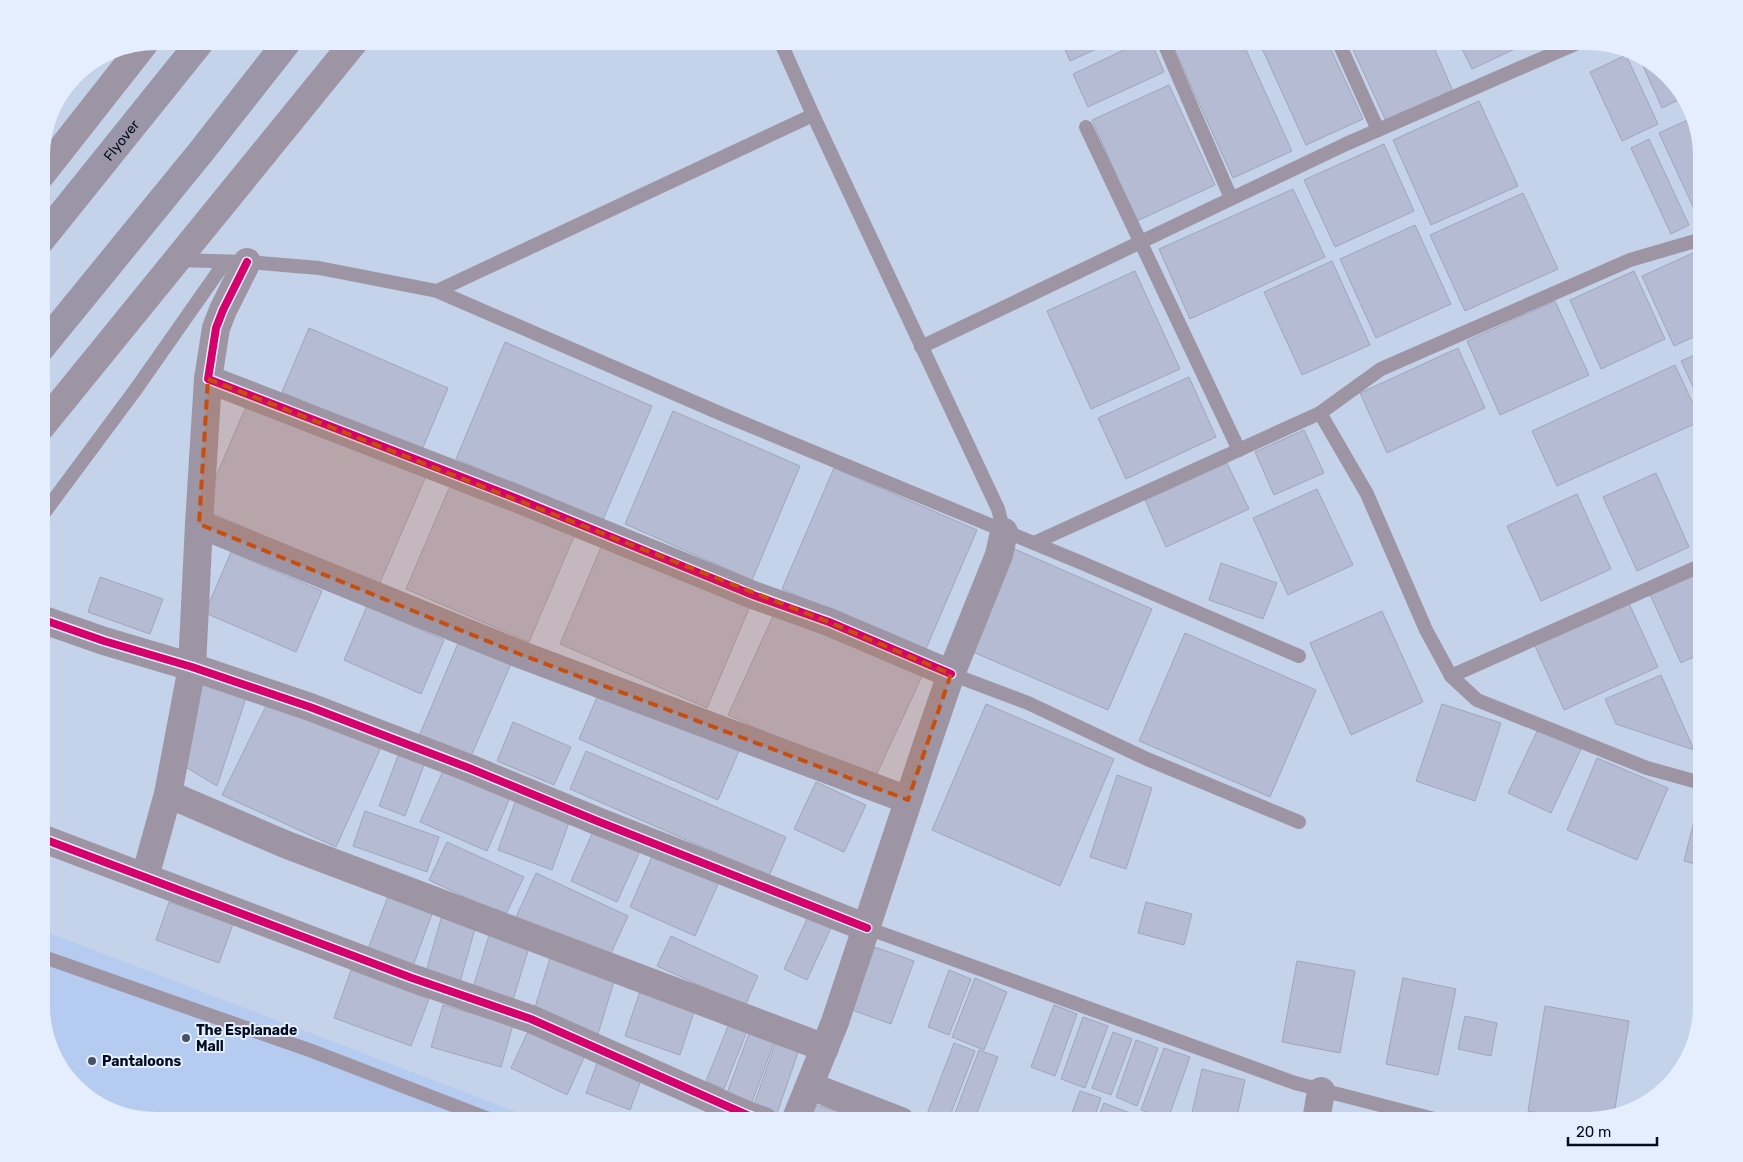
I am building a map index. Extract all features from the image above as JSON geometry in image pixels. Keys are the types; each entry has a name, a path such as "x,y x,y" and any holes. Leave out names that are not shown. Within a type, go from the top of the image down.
{"main road":[{"name":"Flyover","path":"50,230 195,50"},
{"path":"50,338 281,50"}],"street":[{"path":"50,417 348,50"},
{"path":"50,165 138,52"},
{"path":"145,877 168,794 192,667 208,379 216,328 236,262"},
{"path":"208,379 518,499 753,595 829,622 951,674"},
{"path":"199,524 522,655 908,800"},
{"path":"799,1112 836,1022 951,674 999,554 1004,532"},
{"path":"50,622 310,707 469,768 867,928"},
{"path":"168,794 286,845 825,1048"},
{"path":"50,841 412,978 531,1019 740,1112"},
{"path":"810,1086 878,1112"},
{"path":"1318,1112 1321,1091"}],"lane":[{"path":"784,50 998,509 1004,532"},
{"path":"1167,50 1231,198"},
{"path":"1342,50 1378,130"},
{"path":"921,347 1231,198 1378,130 1561,50"},
{"path":"437,291 813,115"},
{"path":"1086,127 1239,450"},
{"path":"1034,543 1320,413 1381,369 1630,260 1693,242"},
{"path":"176,260 319,268 437,291 724,415 1034,543 1299,656"},
{"path":"50,506 136,389 236,262"},
{"path":"1320,413 1367,494 1426,630 1451,676 1477,700 1646,768 1693,781"},
{"path":"1451,676 1693,568"},
{"path":"951,674 1028,704 1147,759 1299,822"},
{"path":"867,928 1295,1083 1406,1112"},
{"path":"50,959 312,1051 471,1112"}],"highlighted area":[{"path":"208,379 829,622 951,674 908,800 522,655 199,524"}],"shaded area":[{"name":"The Esplanade Mall","path":"50,933 516,1112 156,1112 122,1106 97,1094 81,1081 64,1059 58,1046 50,1013"}],"building":[{"path":"1065,50 1094,50 1070,61"},
{"path":"1124,50 1155,50 1164,72 1088,107 1073,74"},
{"path":"1175,50 1246,50 1292,151 1233,178"},
{"path":"1263,50 1331,50 1363,119 1306,145"},
{"path":"1353,50 1435,50 1453,91 1386,121"},
{"path":"1462,50 1513,50 1472,69"},
{"path":"1623,57 1628,59 1658,124 1622,141 1590,72"},
{"path":"1643,66 1667,86 1677,101 1662,108"},
{"path":"1169,85 1215,185 1137,221 1092,120"},
{"path":"1479,101 1518,186 1431,225 1393,140"},
{"path":"1686,121 1692,142 1693,207 1659,133"},
{"path":"1649,139 1689,225 1671,234 1631,148"},
{"path":"1384,144 1414,211 1335,247 1304,180"},
{"path":"1293,189 1325,257 1190,319 1159,249"},
{"path":"1523,193 1558,269 1465,311 1430,235"},
{"path":"1415,225 1451,304 1376,338 1340,259"},
{"path":"1693,253 1693,337 1674,346 1642,276"},
{"path":"1332,261 1370,345 1302,375 1264,292"},
{"path":"1135,271 1180,369 1091,409 1047,311"},
{"path":"1634,271 1665,339 1601,369 1570,300"},
{"path":"1555,301 1589,375 1500,415 1467,341"},
{"path":"309,328 448,388 421,452 282,392"},
{"path":"505,342 652,406 602,522 456,459"},
{"path":"1458,348 1485,408 1387,453 1360,393"},
{"path":"1693,356 1693,387 1681,361"},
{"path":"1675,365 1693,404 1693,425 1557,486 1532,431"},
{"path":"1189,377 1216,437 1126,479 1098,418"},
{"path":"250,397 427,474 379,585 202,509"},
{"path":"673,411 800,466 752,580 625,524"},
{"path":"1304,430 1324,473 1274,495 1255,452"},
{"path":"1227,463 1249,509 1166,547 1145,500"},
{"path":"834,468 977,530 925,651 782,589"},
{"path":"1656,473 1689,547 1637,571 1603,497"},
{"path":"453,479 576,532 529,642 406,589"},
{"path":"1317,489 1353,565 1288,595 1253,518"},
{"path":"1577,494 1611,569 1541,601 1507,526"},
{"path":"604,540 751,604 707,708 560,644"},
{"path":"1010,547 1152,609 1108,710 966,649"},
{"path":"231,552 322,591 296,652 205,613"},
{"path":"1221,563 1277,583 1263,619 1209,600"},
{"path":"1693,569 1693,657 1681,663 1648,590"},
{"path":"100,577 163,599 150,634 88,612"},
{"path":"1628,601 1658,667 1564,710 1534,644"},
{"path":"778,605 924,672 873,782 728,715"},
{"path":"367,606 444,640 421,694 344,660"},
{"path":"1382,611 1423,702 1351,735 1310,643"},
{"path":"1185,633 1316,690 1270,797 1139,741"},
{"path":"459,641 511,664 468,763 417,741"},
{"path":"1661,675 1693,750 1616,724 1605,699"},
{"path":"196,681 246,698 217,786 184,766"},
{"path":"600,690 739,751 718,800 579,739"},
{"path":"269,700 383,743 336,847 222,795"},
{"path":"986,704 1114,759 1060,886 932,830"},
{"path":"1442,704 1501,723 1475,801 1416,781"},
{"path":"513,722 571,747 554,785 497,761"},
{"path":"1538,729 1581,749 1551,813 1508,793"},
{"path":"401,748 427,757 405,816 379,806"},
{"path":"586,751 786,837 769,876 570,789"},
{"path":"1597,758 1668,788 1637,860 1567,830"},
{"path":"447,762 513,791 487,851 420,822"},
{"path":"1117,775 1152,788 1126,869 1090,857"},
{"path":"816,782 866,805 844,852 794,829"},
{"path":"518,794 572,814 552,870 498,850"},
{"path":"365,811 439,837 427,872 353,846"},
{"path":"1693,825 1693,864 1684,861"},
{"path":"595,827 641,849 617,902 571,881"},
{"path":"447,842 524,877 505,916 429,880"},
{"path":"654,852 719,882 695,936 630,907"},
{"path":"536,873 628,916 608,960 516,917"},
{"path":"392,886 436,903 413,966 368,949"},
{"path":"169,902 233,924 219,963 156,940"},
{"path":"1146,902 1192,914 1184,945 1138,933"},
{"path":"813,906 836,917 807,980 784,969"},
{"path":"444,908 478,918 458,989 424,979"},
{"path":"491,929 531,941 512,1003 472,991"},
{"path":"671,936 758,976 745,1006 657,966"},
{"path":"875,947 914,961 891,1024 852,1010"},
{"path":"550,958 615,978 598,1034 533,1014"},
{"path":"1297,961 1355,971 1340,1053 1282,1042"},
{"path":"351,970 429,999 411,1046 334,1018"},
{"path":"949,970 971,979 949,1035 928,1027"},
{"path":"975,978 1007,992 984,1050 952,1037"},
{"path":"1403,978 1456,989 1438,1075 1386,1064"},
{"path":"641,988 696,1006 680,1055 625,1036"},
{"path":"443,1005 513,1025 501,1067 431,1047"},
{"path":"1054,1005 1077,1014 1055,1076 1031,1067"},
{"path":"1545,1006 1629,1021 1615,1108 1587,1112 1528,1111"},
{"path":"1465,1016 1497,1023 1491,1056 1458,1049"},
{"path":"1083,1017 1108,1026 1085,1088 1061,1079"},
{"path":"729,1024 747,1031 724,1089 706,1081"},
{"path":"531,1025 587,1051 567,1095 511,1068"},
{"path":"750,1031 775,1040 752,1102 727,1093"},
{"path":"1113,1032 1132,1039 1111,1095 1092,1088"},
{"path":"777,1039 800,1047 777,1112 766,1112 753,1107"},
{"path":"1136,1040 1158,1048 1137,1106 1116,1097"},
{"path":"954,1043 975,1051 951,1112 928,1112"},
{"path":"1164,1048 1190,1057 1170,1112 1147,1112 1141,1110"},
{"path":"979,1050 998,1057 977,1112 955,1112"},
{"path":"599,1058 643,1075 630,1110 586,1093"},
{"path":"1202,1069 1245,1080 1238,1112 1192,1112"},
{"path":"1080,1091 1101,1098 1096,1112 1072,1112"},
{"path":"809,1103 840,1112 806,1112"},
{"path":"1104,1103 1127,1112 1100,1112"}],"cycle path":[{"path":"247,262 216,328 208,379 518,499 753,595 829,622 951,674"},
{"path":"50,622 310,707 469,768 867,928"},
{"path":"50,841 412,978 531,1019 740,1112"}],"place":[{"name":"The Esplanade Mall","path":"186,1038"},
{"name":"Pantaloons","path":"92,1061"}]}
